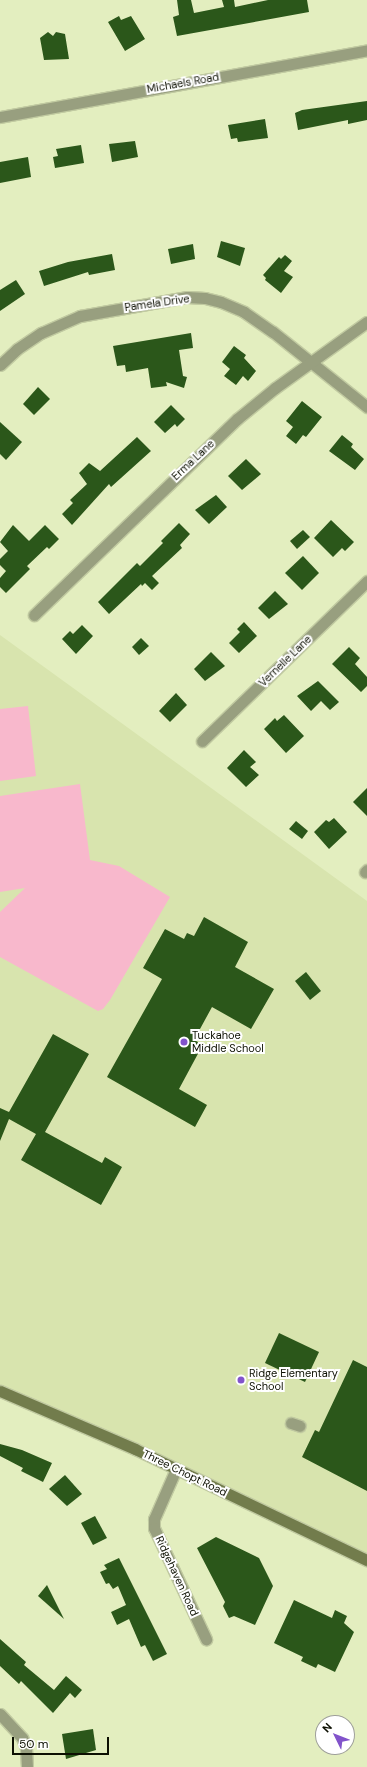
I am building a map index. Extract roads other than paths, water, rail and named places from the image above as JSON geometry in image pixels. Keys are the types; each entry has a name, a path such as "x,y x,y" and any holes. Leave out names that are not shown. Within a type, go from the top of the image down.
{"main road":[{"name":"Three Chopt Road","path":"0,1392 68,1419 367,1560"}],"street":[{"name":"Michaels Road","path":"0,117 367,50"},
{"name":"Pamela Drive","path":"0,366 17,349 41,333 80,316 187,297 221,302 244,312 311,362 367,407"},
{"name":"Erma Lane","path":"34,616 237,419 311,362 367,322"},
{"name":"Vernelle Lane","path":"202,741 367,581"},
{"name":"Ridgehaven Road","path":"176,1469 154,1519 154,1528 206,1639"},
{"path":"0,1714 22,1738 26,1748 27,1767"}],"place":[{"name":"Tuckahoe Middle School","path":"184,1042"},
{"name":"Ridge Elementary School","path":"241,1380"}]}
